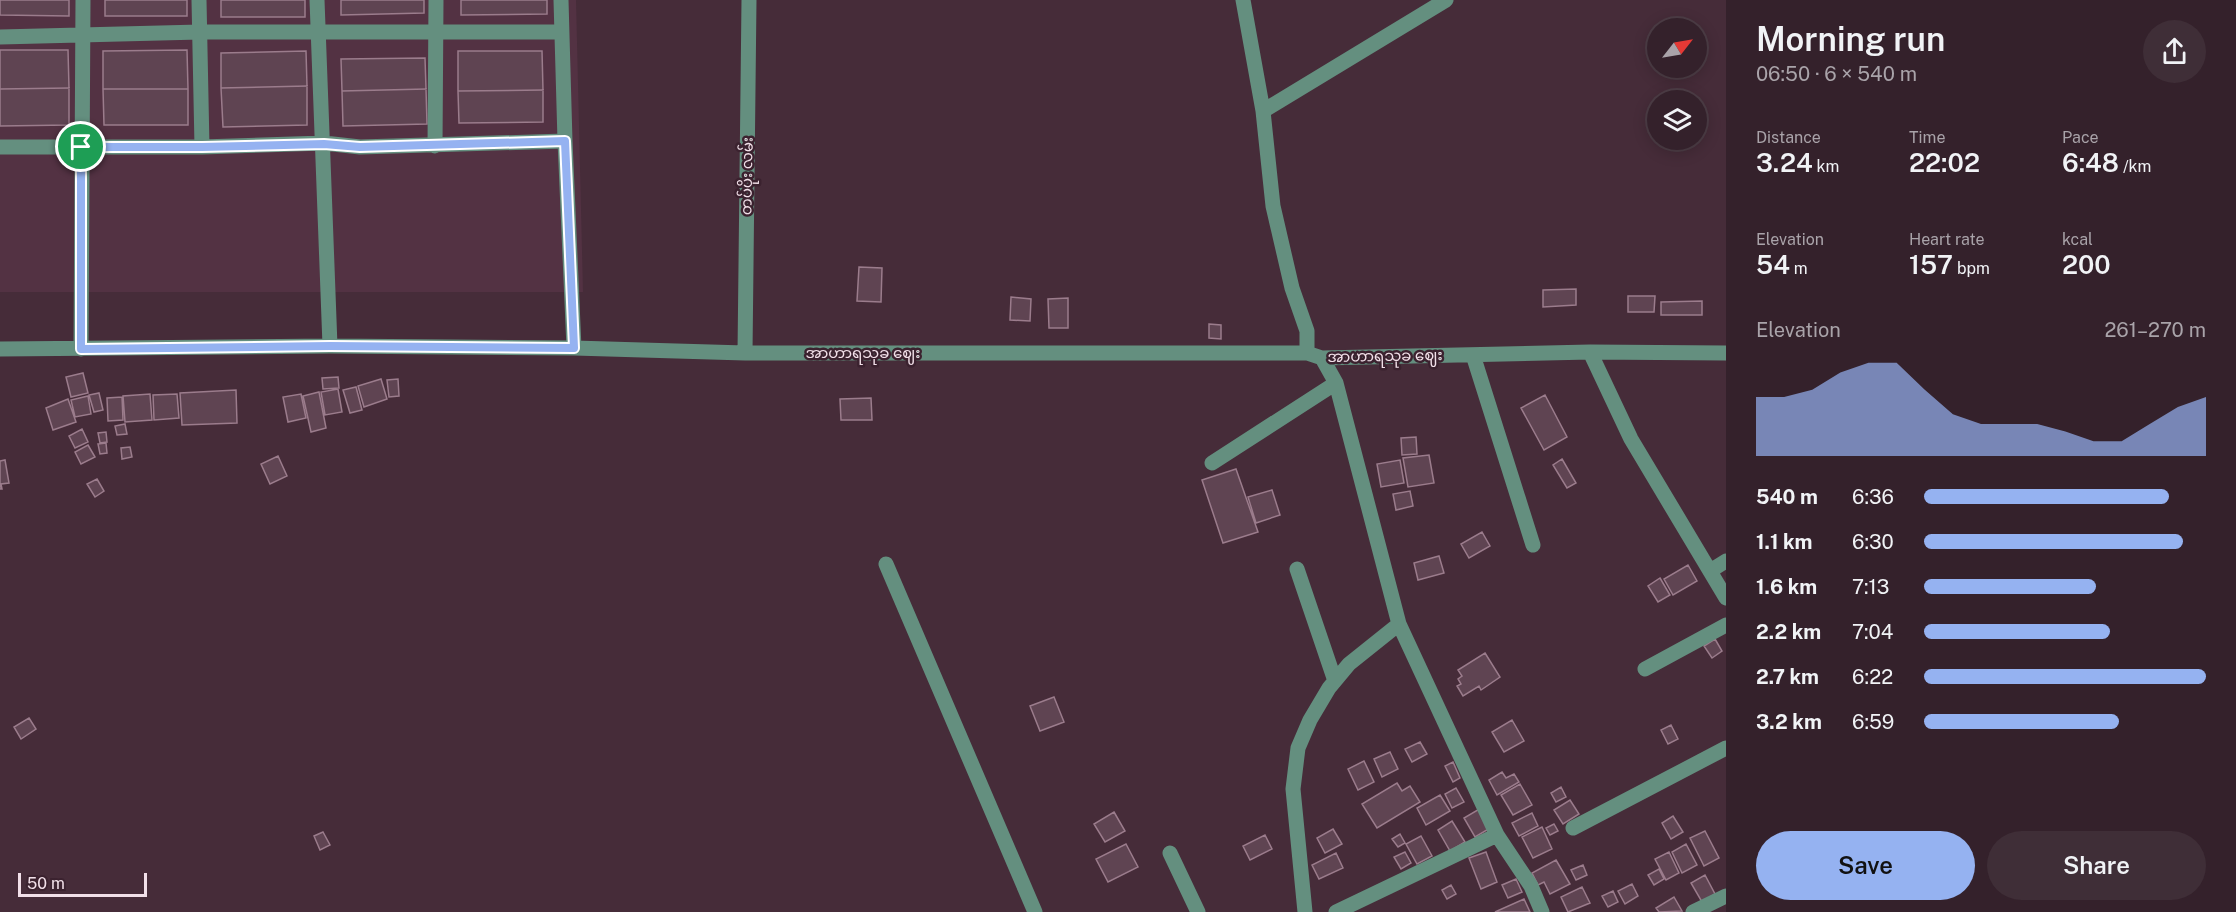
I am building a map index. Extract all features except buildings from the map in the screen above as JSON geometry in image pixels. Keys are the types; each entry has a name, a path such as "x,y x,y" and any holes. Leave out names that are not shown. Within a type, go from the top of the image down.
{"street":[{"path":"81,349 83,0"},
{"path":"199,0 202,147"},
{"path":"316,0 324,144 330,346"},
{"path":"435,146 436,0"},
{"path":"561,0 574,348"},
{"name":"တပ်ပိုး လမ်း","path":"745,353 749,0"},
{"path":"1243,0 1263,111 1273,206 1292,288 1307,331 1307,353"},
{"path":"1263,111 1446,0"},
{"path":"0,37 82,37 200,32 561,32"},
{"path":"0,147 202,147 324,144 360,147 565,141"},
{"name":"အာဟာရသုခ ဈေး","path":"0,349 330,346 574,348 745,353 1307,353 1322,358 1590,352 1726,353"},
{"path":"1590,352 1631,440 1726,598"},
{"path":"1473,355 1533,545"},
{"path":"1322,358 1336,383 1399,624 1497,835 1531,886 1542,912"},
{"path":"1212,463 1336,383"},
{"path":"1710,571 1726,561"},
{"path":"886,564 1035,912"},
{"path":"1297,569 1335,681"},
{"path":"1305,912 1293,789 1298,748 1310,720 1335,681 1349,664 1399,624"},
{"path":"1645,669 1726,625"},
{"path":"1573,828 1726,748"},
{"path":"1336,912 1497,835"},
{"path":"1170,853 1197,912"},
{"path":"1693,912 1726,896"}],"shaded area":[{"path":"0,0 576,0 583,292 0,292"}],"route":[{"path":"565,141 574,348 330,346 81,349 81,147 324,144 360,147 565,141"}]}
